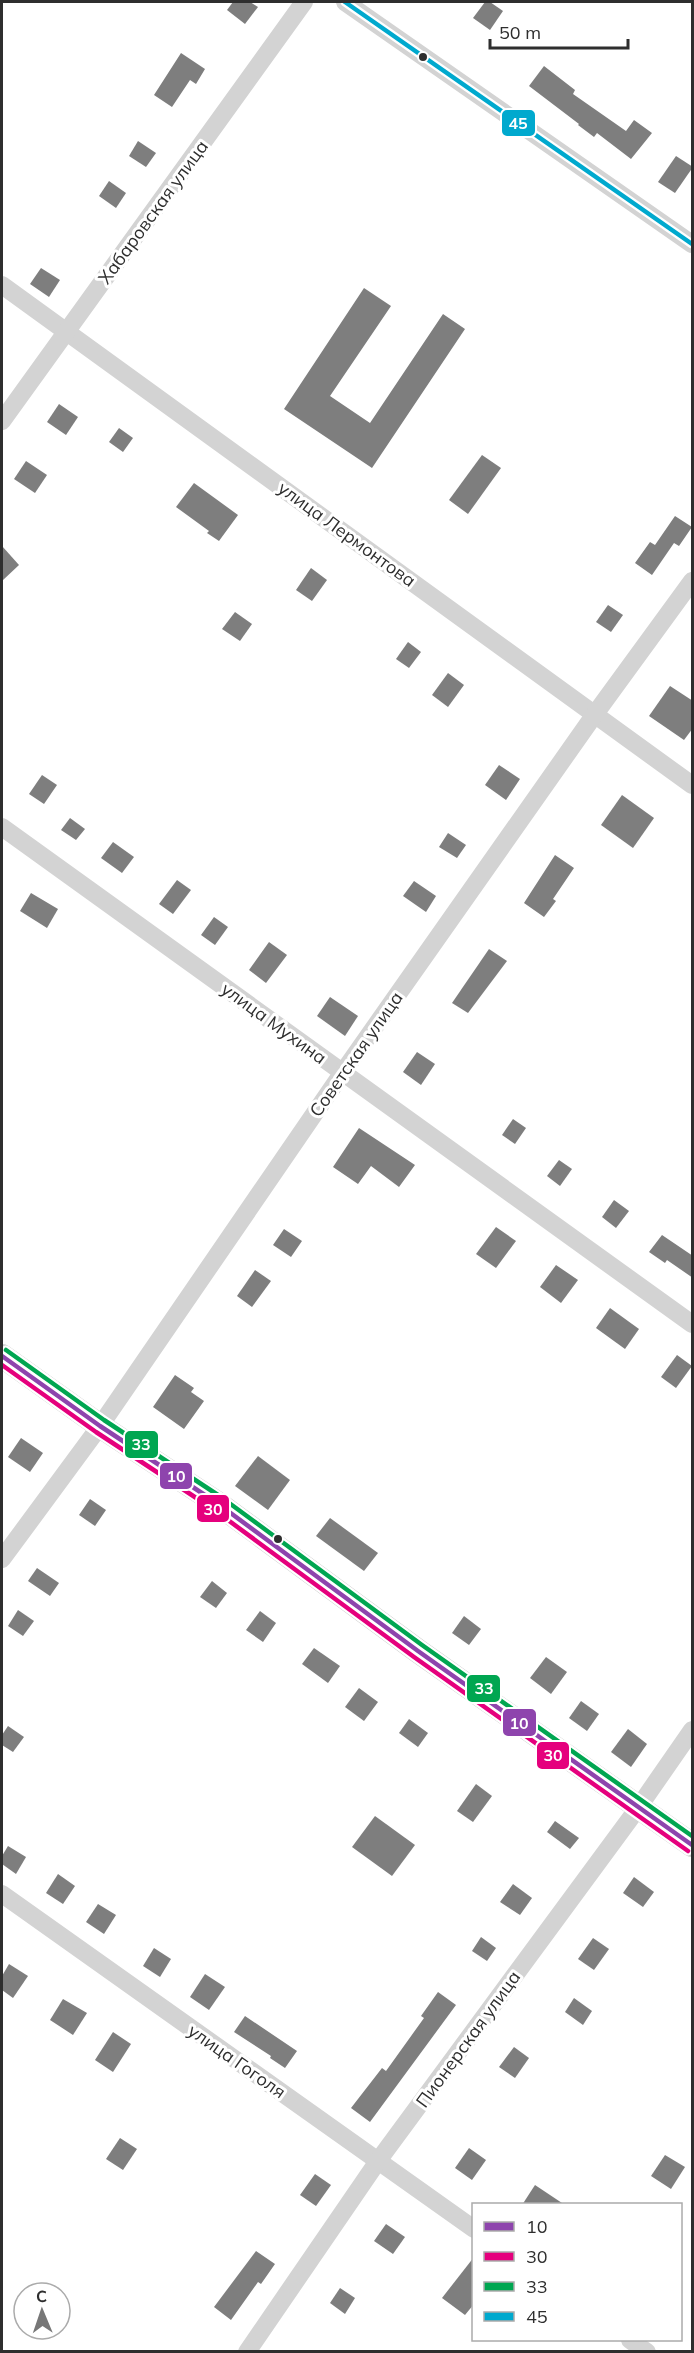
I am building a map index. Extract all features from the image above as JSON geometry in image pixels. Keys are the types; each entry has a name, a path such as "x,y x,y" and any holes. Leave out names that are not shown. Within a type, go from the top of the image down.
{"main road":[{"path":"2,1356 100,1426 217,1503 418,1651 693,1845"}],"street":[{"name":"Хабаровская улица","path":"2,421 304,2"},
{"path":"345,2 693,244"},
{"name":"улица Лермонтова","path":"2,285 693,785"},
{"name":"Советская улица","path":"2,1559 100,1426 343,1072 595,714 693,581"},
{"name":"улица Мухина","path":"2,827 693,1323"},
{"name":"Пионерская улица","path":"247,2352 378,2161 693,1730"},
{"name":"улица Гоголя","path":"2,1894 472,2228"},
{"path":"631,2341 647,2352"}],"building":[{"path":"233,2 250,2 258,7 245,24 227,10"},
{"path":"485,2 490,2 503,11 490,30 473,18"},
{"path":"181,53 205,69 196,84 190,80 172,107 154,95"},
{"path":"544,66 575,90 573,94 626,131 634,120 652,133 631,159 597,133 594,137 529,86"},
{"path":"138,141 156,153 146,167 129,156"},
{"path":"676,156 693,167 675,193 658,182"},
{"path":"109,181 126,193 116,208 99,196"},
{"path":"41,268 60,280 49,297 30,284"},
{"path":"364,288 391,306 330,396 370,423 443,314 465,329 372,468 284,409"},
{"path":"59,404 78,417 66,435 47,422"},
{"path":"119,428 133,438 123,452 109,442"},
{"path":"482,455 501,468 468,514 449,500"},
{"path":"26,461 47,475 35,493 14,479"},
{"path":"194,483 238,515 219,541 176,507"},
{"path":"675,516 692,527 679,546 674,543 652,575 635,563 650,542 655,545"},
{"path":"2,546 19,565 2,581"},
{"path":"311,568 327,580 312,601 296,590"},
{"path":"608,605 623,615 611,632 596,622"},
{"path":"235,612 252,624 240,641 222,629"},
{"path":"408,642 421,652 409,668 396,659"},
{"path":"448,673 464,685 448,707 432,695"},
{"path":"670,686 693,701 693,728 684,740 649,716"},
{"path":"499,765 520,779 506,800 485,785"},
{"path":"42,775 57,785 44,804 29,794"},
{"path":"622,795 654,818 633,848 601,825"},
{"path":"70,818 85,829 76,840 61,830"},
{"path":"448,833 466,845 457,858 439,847"},
{"path":"113,842 134,857 122,873 101,858"},
{"path":"555,855 574,868 553,899 556,901 544,917 524,903"},
{"path":"177,880 191,890 173,914 159,904"},
{"path":"414,881 436,896 426,912 403,896"},
{"path":"31,893 58,909 47,928 20,911"},
{"path":"214,917 228,927 215,945 201,935"},
{"path":"269,942 287,955 266,983 249,970"},
{"path":"489,949 507,961 468,1013 452,1003"},
{"path":"330,997 358,1016 345,1036 317,1016"},
{"path":"417,1052 435,1064 421,1085 403,1072"},
{"path":"513,1119 526,1128 515,1144 502,1135"},
{"path":"359,1128 415,1165 399,1187 371,1166 358,1184 333,1167"},
{"path":"559,1160 572,1169 560,1186 547,1176"},
{"path":"614,1200 629,1211 616,1228 602,1217"},
{"path":"496,1227 516,1241 496,1268 476,1254"},
{"path":"284,1229 302,1241 291,1257 273,1245"},
{"path":"662,1235 693,1256 693,1278 667,1260 665,1263 649,1252"},
{"path":"556,1265 578,1280 561,1303 540,1287"},
{"path":"255,1270 271,1281 252,1307 237,1296"},
{"path":"610,1308 639,1329 625,1349 596,1328"},
{"path":"677,1355 692,1366 676,1388 661,1377"},
{"path":"175,1375 194,1388 191,1392 204,1401 184,1429 153,1407"},
{"path":"21,1438 43,1453 30,1472 8,1457"},
{"path":"258,1456 290,1480 268,1510 235,1486"},
{"path":"90,1499 106,1510 95,1526 79,1515"},
{"path":"330,1518 378,1553 364,1571 316,1536"},
{"path":"37,1568 59,1583 50,1596 28,1581"},
{"path":"212,1581 227,1593 216,1608 200,1597"},
{"path":"18,1610 34,1621 23,1636 8,1626"},
{"path":"260,1611 276,1623 263,1642 246,1630"},
{"path":"464,1616 481,1629 469,1645 452,1633"},
{"path":"314,1648 340,1666 328,1683 302,1664"},
{"path":"546,1657 567,1672 551,1694 530,1678"},
{"path":"359,1688 378,1702 364,1721 345,1707"},
{"path":"581,1701 599,1714 587,1731 569,1718"},
{"path":"409,1719 428,1733 418,1747 399,1733"},
{"path":"8,1726 24,1737 13,1752 2,1745 2,1735"},
{"path":"628,1729 647,1744 631,1767 611,1752"},
{"path":"476,1784 492,1796 473,1822 457,1811"},
{"path":"375,1816 415,1845 392,1876 352,1847"},
{"path":"555,1821 579,1838 570,1849 547,1832"},
{"path":"8,1846 26,1857 16,1874 2,1864 2,1856"},
{"path":"58,1874 75,1886 63,1904 46,1893"},
{"path":"634,1877 654,1892 643,1907 623,1893"},
{"path":"513,1884 532,1898 520,1915 500,1902"},
{"path":"98,1904 116,1915 104,1934 86,1922"},
{"path":"481,1937 496,1948 487,1961 472,1951"},
{"path":"593,1938 609,1949 594,1970 578,1959"},
{"path":"154,1948 171,1959 160,1977 143,1966"},
{"path":"9,1964 28,1976 13,1998 2,1990 2,1976"},
{"path":"205,1974 225,1987 209,2010 190,1997"},
{"path":"438,1992 456,2005 370,2122 351,2108 382,2068 386,2071 424,2018 421,2016"},
{"path":"574,1998 592,2011 583,2025 565,2012"},
{"path":"63,1999 87,2013 73,2035 50,2020"},
{"path":"245,2016 297,2051 285,2068 234,2032"},
{"path":"113,2032 131,2044 113,2072 95,2060"},
{"path":"514,2047 529,2058 515,2078 499,2067"},
{"path":"120,2138 137,2149 123,2170 106,2159"},
{"path":"469,2148 486,2160 472,2180 455,2168"},
{"path":"665,2155 685,2167 671,2189 651,2176"},
{"path":"315,2174 331,2185 316,2206 300,2195"},
{"path":"535,2185 562,2203 523,2203"},
{"path":"386,2224 405,2237 393,2254 374,2241"},
{"path":"256,2251 275,2264 261,2284 258,2282 231,2320 214,2307"},
{"path":"472,2260 472,2306 465,2315 442,2298"},
{"path":"340,2288 355,2298 345,2314 330,2303"}],"transit line":[{"name":"45","path":"345,2 692,244"},
{"name":"33","path":"6,1350 104,1420 221,1497 422,1645 692,1836"},
{"name":"10","path":"2,1356 100,1426 217,1503 418,1651 692,1845"},
{"name":"30","path":"2,1365 96,1432 213,1509 414,1657 688,1851"}]}
